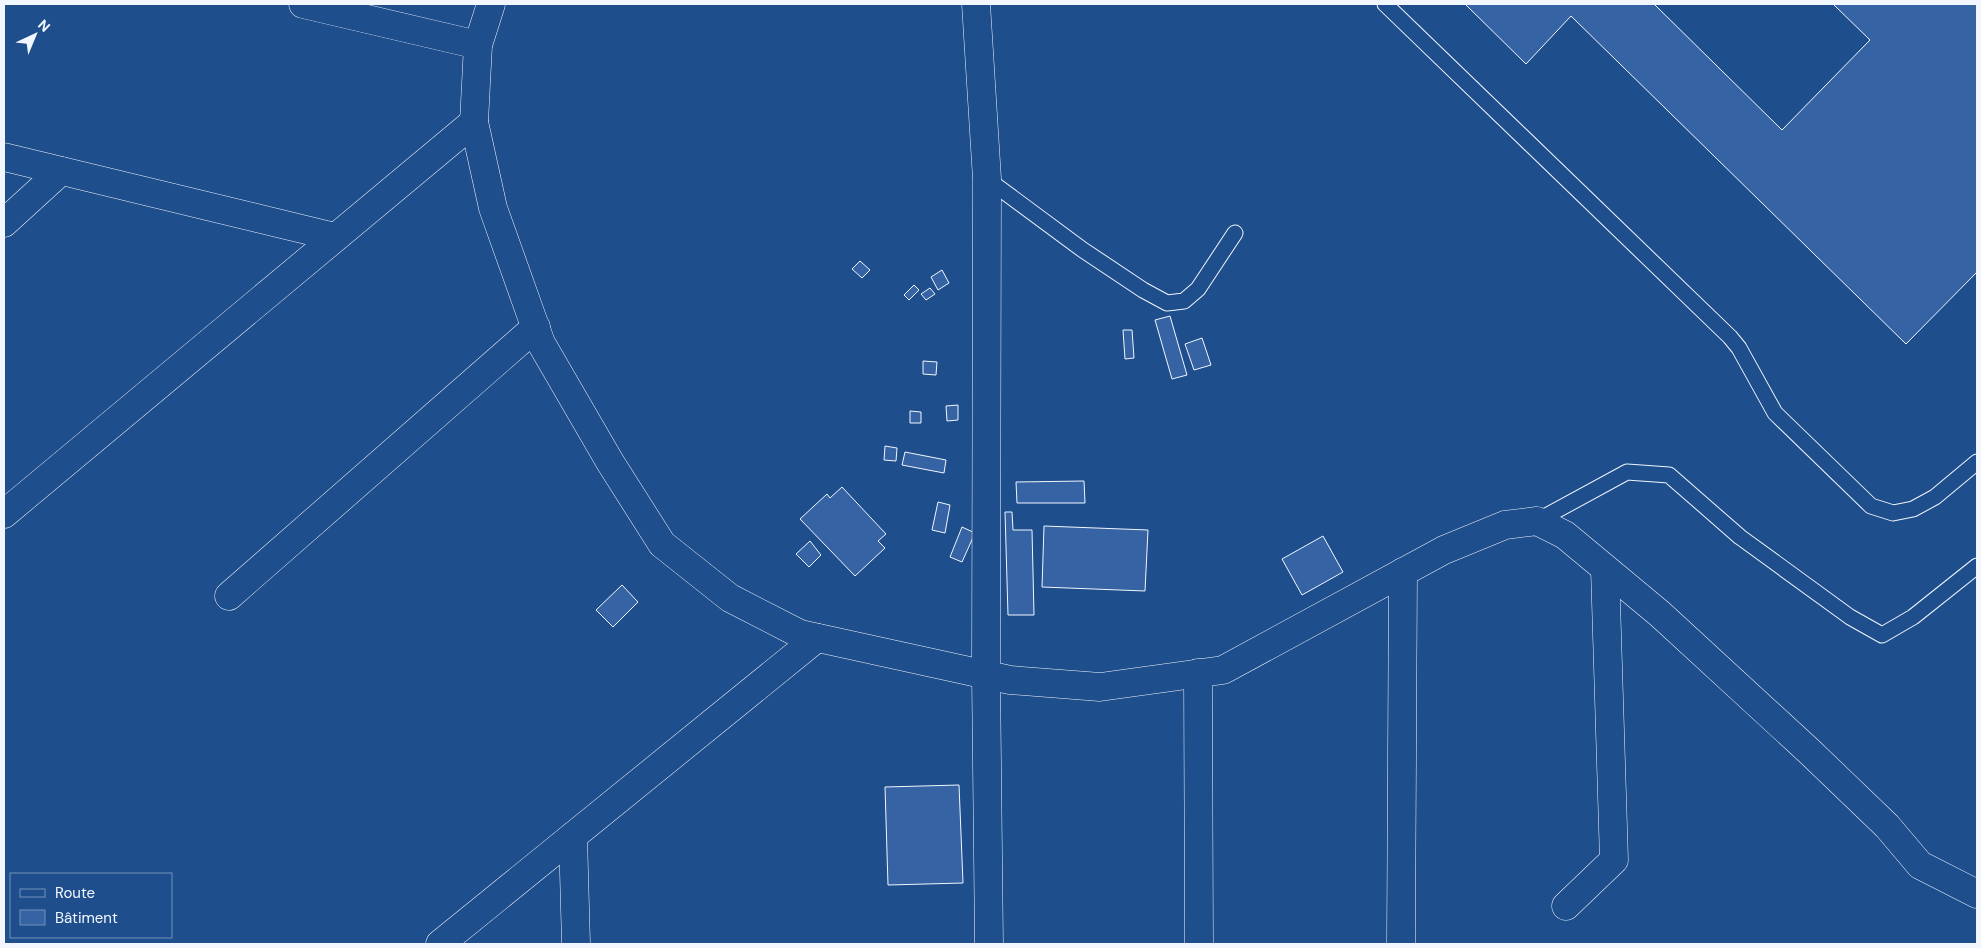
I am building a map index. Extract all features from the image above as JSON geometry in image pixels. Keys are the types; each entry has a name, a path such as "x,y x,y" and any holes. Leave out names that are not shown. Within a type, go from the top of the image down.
{"street":[{"path":"303,4 478,45"},
{"path":"490,4 478,45 474,122 493,208 541,343 610,462 662,544 730,598 800,634 1010,680 1100,687 1223,670 1444,550 1505,525 1537,521 1565,535 1660,614 1810,752 1887,826 1920,865 1977,894"},
{"path":"976,4 986,179 986,675 989,944"},
{"path":"4,514 474,122"},
{"path":"4,157 335,237"},
{"path":"4,223 61,170"},
{"path":"229,596 536,327"},
{"path":"1566,906 1614,860 1605,568"},
{"path":"1401,944 1404,572"},
{"path":"440,944 817,638"},
{"path":"1198,673 1199,944"},
{"path":"573,836 576,944"}],"lane":[{"path":"1385,4 1730,337 1739,348 1775,413 1871,506 1893,513 1913,509 1935,497 1977,462"},
{"path":"986,179 1083,250 1143,290 1167,303 1184,301 1198,289 1235,233"},
{"path":"1537,521 1628,472 1669,475 1740,537 1850,617 1882,635 1912,617 1977,566"}],"building":[{"path":"1465,4 1654,4 1782,130 1870,40 1833,4 1977,4 1977,272 1906,344 1571,16 1526,64"},
{"path":"860,261 870,270 862,278 852,269"},
{"path":"942,270 949,283 938,290 931,277"},
{"path":"914,285 919,290 909,300 904,295"},
{"path":"930,288 935,294 926,300 921,294"},
{"path":"1170,316 1187,375 1172,379 1155,320"},
{"path":"1123,330 1132,330 1134,358 1125,359"},
{"path":"1202,338 1211,365 1194,370 1185,344"},
{"path":"923,361 937,362 936,375 923,374"},
{"path":"958,405 958,420 947,421 946,406"},
{"path":"910,411 921,412 921,423 910,423"},
{"path":"885,446 897,448 896,461 884,460"},
{"path":"905,452 946,460 944,473 902,465"},
{"path":"1084,481 1085,503 1017,503 1016,482"},
{"path":"842,487 886,534 878,541 885,548 855,576 800,519 827,494 830,498"},
{"path":"938,502 950,505 945,533 932,530"},
{"path":"1005,512 1012,512 1013,530 1032,530 1034,615 1008,615"},
{"path":"1044,526 1148,530 1145,591 1042,587"},
{"path":"962,527 975,533 962,562 950,557"},
{"path":"1323,536 1343,572 1302,595 1282,559"},
{"path":"810,541 821,555 809,567 796,554"},
{"path":"622,585 638,602 613,627 596,610"},
{"path":"959,785 963,883 888,885 885,787"}]}
